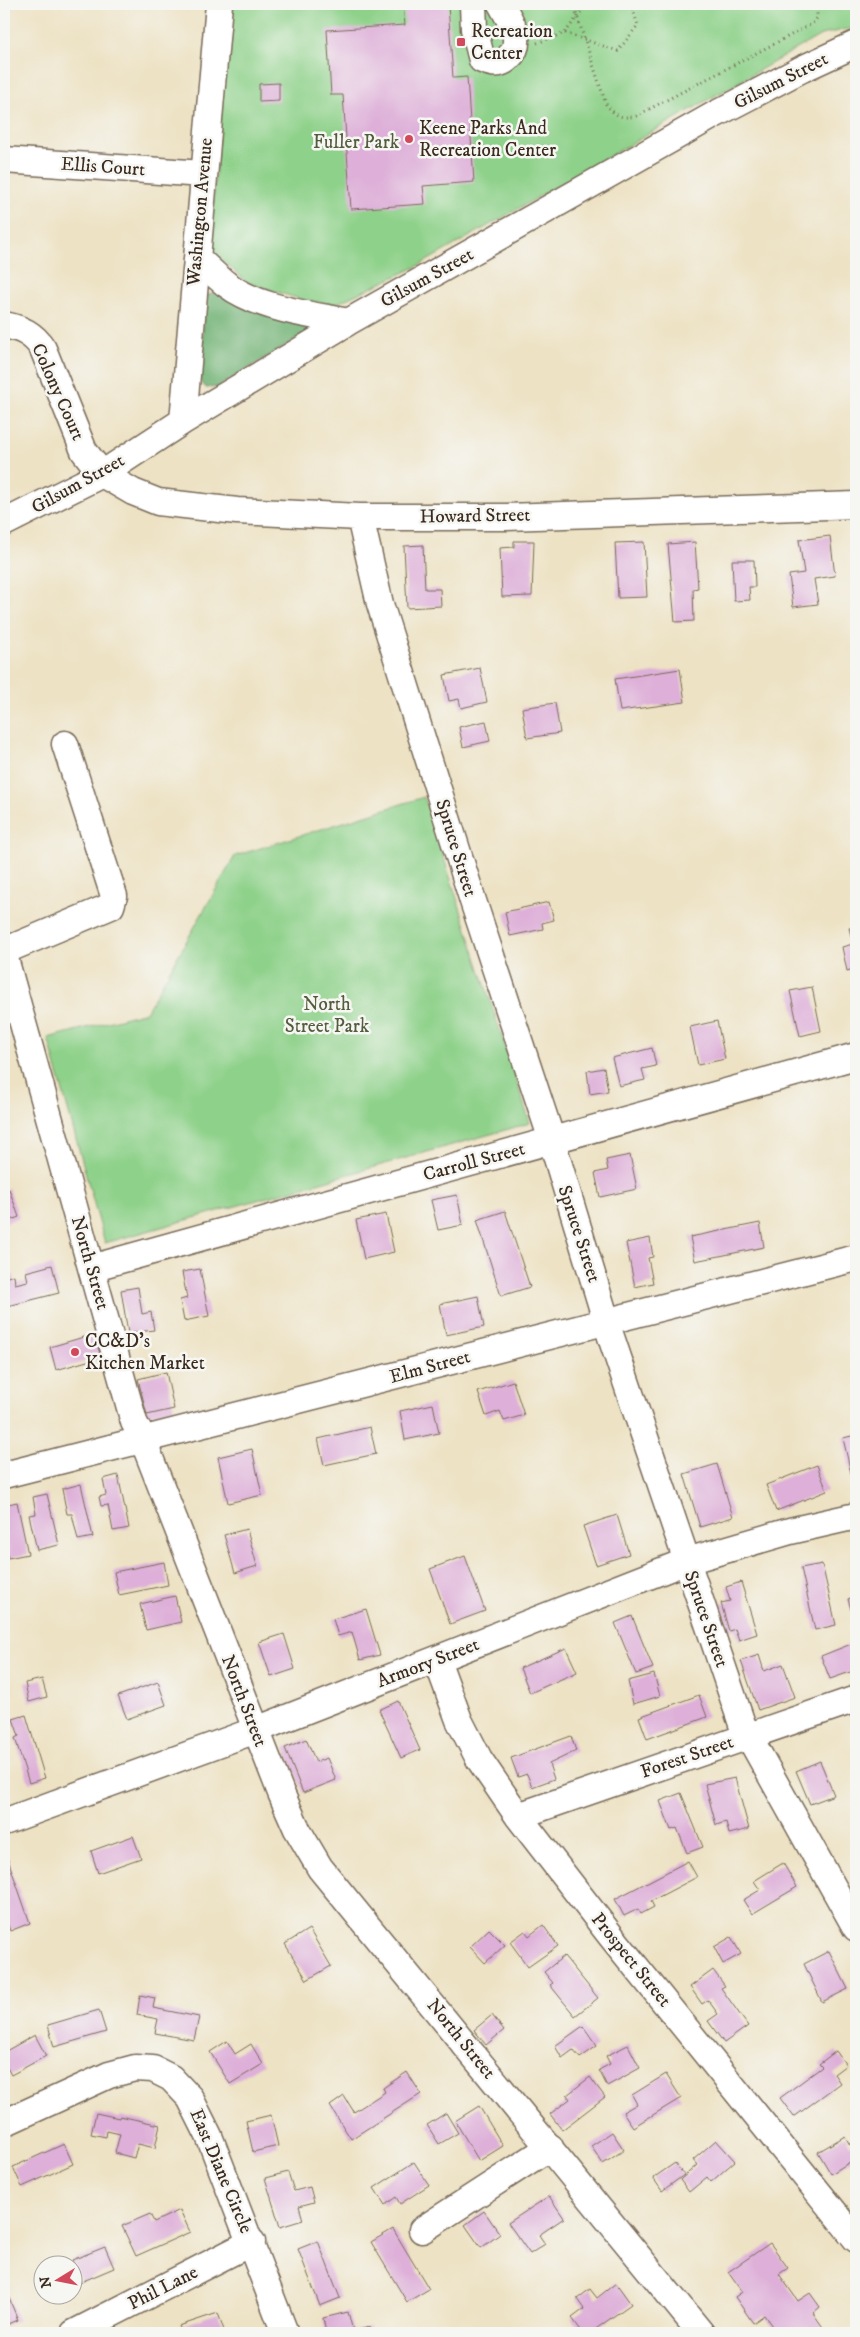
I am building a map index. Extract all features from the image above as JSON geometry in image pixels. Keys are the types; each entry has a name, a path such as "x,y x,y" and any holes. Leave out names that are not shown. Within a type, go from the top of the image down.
{"street":[{"name":"Washington Avenue","path":"183,420 219,4"},
{"path":"473,4 474,29 482,60 493,64 504,62 512,54 517,43 514,29 501,4"},
{"name":"Gilsum Street","path":"4,523 102,474 183,420 348,322 714,116 802,69 856,44"},
{"name":"Ellis Court","path":"4,160 203,174"},
{"path":"197,258 227,285 252,298 280,307 348,322"},
{"name":"Colony Court","path":"4,325 23,330 36,338 43,349 84,451 102,474"},
{"name":"Howard Street","path":"102,474 133,492 158,502 238,511 360,517 506,517 856,505"},
{"name":"Spruce Street","path":"360,517 383,614 472,901 551,1141 606,1320 742,1724 856,1928"},
{"path":"4,953 111,906 114,896 65,744"},
{"name":"North Street","path":"4,953 134,1422 143,1440 256,1730 297,1829 320,1868 701,2333"},
{"name":"Carroll Street","path":"91,1268 856,1056"},
{"name":"Elm Street","path":"4,1475 606,1320 856,1258"},
{"name":"Armory Street","path":"4,1822 256,1730 687,1561 790,1531 856,1516"},
{"name":"Prospect Street","path":"437,1660 460,1720 479,1759 518,1816 611,1936 856,2239"},
{"name":"Forest Street","path":"518,1816 856,1699"},
{"name":"East Diane Circle","path":"4,2123 109,2075 135,2068 153,2069 171,2078 190,2098 209,2136 252,2242 285,2333"},
{"path":"422,2230 550,2147"},
{"name":"Phil Lane","path":"74,2333 252,2242"}],"path":[{"path":"573,4 606,104 612,113 627,118 636,116 812,24 817,18 817,4"},
{"path":"517,43 530,46 565,33 587,4"},
{"path":"565,33 618,51 638,25 631,4"}],"green space":[{"name":"Fuller Park","path":"229,4 856,4 856,27 821,35 418,266 335,304 306,301 248,283 215,254 210,242"},
{"path":"214,292 308,327 309,331 218,387 206,388 200,381 205,296"},
{"name":"North Street Park","path":"424,797 530,1123 105,1243 48,1038 146,1012 235,856"}],"building":[{"name":"Keene Parks And Recreation Center","path":"403,4 448,4 453,78 467,77 474,182 423,186 425,204 351,209 343,95 331,95 327,30 405,25"},
{"path":"279,83 279,101 259,102 259,84"},
{"path":"830,536 835,576 814,579 818,604 793,607 789,575 804,573 799,540"},
{"path":"514,541 534,541 532,596 502,597 500,548 514,547"},
{"path":"644,542 647,597 618,598 615,543"},
{"path":"695,542 698,588 693,589 694,621 675,622 668,544"},
{"path":"423,545 425,589 440,589 441,606 407,608 404,546"},
{"path":"732,560 754,560 755,587 749,587 750,600 734,601"},
{"path":"480,668 487,702 461,708 459,699 449,701 444,675"},
{"path":"680,669 685,702 620,711 615,679"},
{"path":"555,703 560,733 527,738 522,708"},
{"path":"486,721 490,741 463,747 459,727"},
{"path":"549,902 554,920 542,923 543,929 510,936 505,912"},
{"path":"856,927 856,968 847,971 842,947 853,944 849,928"},
{"path":"812,987 821,1031 800,1036 790,991"},
{"path":"717,1021 725,1059 698,1065 690,1027"},
{"path":"652,1048 656,1066 642,1069 645,1080 619,1086 612,1058"},
{"path":"604,1068 608,1091 590,1094 587,1071"},
{"path":"630,1155 637,1189 600,1197 595,1173 608,1170 606,1160"},
{"path":"9,1189 19,1217 4,1223 4,1191"},
{"path":"457,1195 463,1225 438,1230 431,1200"},
{"path":"505,1211 530,1287 501,1296 477,1220"},
{"path":"386,1214 394,1252 364,1259 356,1220"},
{"path":"760,1223 764,1247 695,1261 690,1237"},
{"path":"650,1238 653,1257 648,1258 653,1283 635,1287 626,1243"},
{"path":"52,1265 59,1293 4,1307 4,1278 14,1275 15,1284 28,1281 26,1272"},
{"path":"200,1269 209,1316 184,1321 180,1300 187,1298 182,1272"},
{"path":"138,1287 142,1314 151,1312 154,1330 128,1333 121,1290"},
{"path":"478,1296 484,1327 446,1335 440,1304"},
{"name":"CC&D's Kitchen Market","path":"94,1334 101,1357 56,1370 50,1347"},
{"path":"166,1372 174,1409 147,1415 138,1379"},
{"path":"513,1381 524,1415 504,1421 500,1411 486,1416 478,1392"},
{"path":"433,1404 439,1433 405,1440 400,1411"},
{"path":"370,1427 376,1454 324,1465 318,1439"},
{"path":"856,1435 856,1491 855,1491 843,1438"},
{"path":"252,1449 262,1495 228,1503 218,1457"},
{"path":"717,1464 733,1517 700,1527 684,1474"},
{"path":"817,1465 827,1491 776,1511 766,1485"},
{"path":"118,1475 129,1528 113,1531 108,1505 101,1506 99,1497 106,1495 103,1479"},
{"path":"81,1484 93,1537 78,1540 72,1514 67,1514 62,1489"},
{"path":"47,1494 59,1545 37,1550 29,1515 36,1514 33,1497"},
{"path":"17,1502 28,1554 8,1558 4,1540 4,1505"},
{"path":"617,1515 629,1554 596,1565 583,1526"},
{"path":"247,1529 257,1566 235,1573 224,1535"},
{"path":"465,1556 485,1611 450,1624 430,1569"},
{"path":"164,1562 168,1585 119,1595 114,1572"},
{"path":"822,1564 836,1625 815,1630 801,1568"},
{"path":"741,1582 757,1634 739,1640 735,1629 729,1631 721,1603 730,1601 726,1587"},
{"path":"175,1596 181,1622 146,1630 140,1604"},
{"path":"856,1596 856,1620 854,1620 848,1599"},
{"path":"366,1609 380,1655 360,1660 352,1632 338,1636 333,1619"},
{"path":"632,1616 653,1668 636,1674 615,1623"},
{"path":"284,1634 295,1669 271,1677 259,1642"},
{"path":"856,1642 856,1670 830,1679 821,1656"},
{"path":"566,1648 577,1672 530,1693 520,1668"},
{"path":"759,1655 764,1671 783,1664 795,1697 758,1710 741,1661"},
{"path":"654,1674 660,1696 633,1704 628,1681"},
{"path":"42,1679 47,1697 29,1702 25,1683"},
{"path":"158,1682 166,1705 127,1719 118,1696"},
{"path":"699,1695 707,1717 647,1739 639,1717"},
{"path":"398,1701 420,1750 401,1758 379,1710"},
{"path":"26,1715 45,1778 29,1783 15,1738 19,1736 13,1719"},
{"path":"571,1736 576,1751 549,1764 554,1779 532,1787 527,1774 518,1777 511,1758"},
{"path":"306,1739 316,1762 327,1758 336,1780 303,1793 285,1748"},
{"path":"820,1761 834,1795 810,1804 796,1771"},
{"path":"735,1778 749,1829 729,1834 726,1822 716,1825 705,1784"},
{"path":"681,1793 703,1847 687,1853 677,1828 671,1830 660,1801"},
{"path":"133,1836 141,1858 98,1873 91,1851"},
{"path":"6,1854 30,1923 10,1931 4,1914 4,1855"},
{"path":"688,1861 697,1877 651,1901 654,1907 641,1914 638,1909 624,1916 615,1899"},
{"path":"783,1863 797,1887 752,1914 743,1900 760,1890 754,1881"},
{"path":"543,1925 558,1946 528,1967 510,1942 525,1931 529,1936"},
{"path":"309,1929 331,1966 307,1980 285,1944"},
{"path":"489,1929 505,1945 485,1963 470,1947"},
{"path":"731,1937 741,1954 723,1964 714,1947"},
{"path":"829,1951 848,1989 822,2002 804,1964"},
{"path":"564,1956 598,1998 575,2016 550,1985 553,1983 544,1972"},
{"path":"713,1970 725,1986 721,1988 748,2026 724,2043 708,2021 718,2014 708,2000 702,2004 690,1987"},
{"path":"140,1995 155,1998 153,2008 199,2017 194,2040 155,2033 158,2019 137,2015"},
{"path":"99,2010 106,2032 54,2047 48,2025"},
{"path":"492,2015 504,2030 486,2045 474,2030"},
{"path":"583,2026 597,2046 580,2058 573,2050 562,2058 555,2046"},
{"path":"35,2035 46,2056 11,2075 4,2062 4,2052"},
{"path":"227,2041 235,2054 251,2044 263,2064 230,2084 210,2052"},
{"path":"628,2045 640,2068 607,2086 599,2070 610,2064 606,2056"},
{"path":"836,2051 846,2065 834,2074 840,2083 794,2117 780,2098 822,2067 819,2064"},
{"path":"407,2072 421,2094 351,2139 330,2106 344,2096 354,2112 385,2092 383,2088"},
{"path":"666,2074 681,2098 633,2127 623,2112 637,2104 632,2095"},
{"path":"590,2077 605,2097 562,2130 550,2114 570,2099 567,2095"},
{"path":"479,2106 503,2146 479,2161 455,2121"},
{"path":"96,2113 160,2125 155,2148 138,2144 134,2158 115,2153 120,2134 107,2131 106,2137 91,2134"},
{"path":"446,2113 458,2133 439,2144 427,2125"},
{"path":"271,2115 278,2146 253,2152 246,2121"},
{"path":"612,2132 624,2150 603,2164 591,2146"},
{"path":"845,2136 850,2145 856,2142 856,2158 831,2174 818,2152"},
{"path":"716,2140 735,2161 711,2182 707,2177 689,2192 680,2180 697,2165 693,2160"},
{"path":"64,2144 73,2164 22,2187 13,2167"},
{"path":"414,2162 429,2185 400,2204 396,2197 385,2205 374,2188"},
{"path":"675,2163 684,2175 662,2191 653,2178"},
{"path":"288,2172 294,2191 310,2187 314,2202 299,2206 303,2220 280,2227 265,2178"},
{"path":"549,2196 564,2218 539,2235 545,2244 530,2254 508,2223"},
{"path":"180,2210 190,2232 136,2256 122,2226 150,2214 154,2222"},
{"path":"484,2211 500,2234 481,2248 465,2225"},
{"path":"393,2229 429,2289 407,2302 371,2242"},
{"path":"318,2241 340,2298 320,2306 298,2249"},
{"path":"770,2243 788,2268 779,2274 798,2301 810,2293 820,2307 813,2313 827,2333 777,2333 764,2315 753,2323 735,2297 742,2292 728,2272"},
{"path":"105,2247 114,2268 82,2282 82,2256"},
{"path":"616,2283 631,2304 590,2333 583,2333 572,2318 584,2309 577,2299 590,2289 597,2298"},
{"path":"8,2296 18,2320 4,2326 4,2298"},
{"path":"348,2312 353,2331 370,2327 372,2333 326,2333 323,2318"},
{"path":"218,2313 225,2333 182,2333 179,2326"}],"place":[{"name":"Recreation Center","path":"461,42"},
{"name":"Keene Parks And Recreation Center","path":"409,139"},
{"name":"CC&D's Kitchen Market","path":"75,1352"}]}
